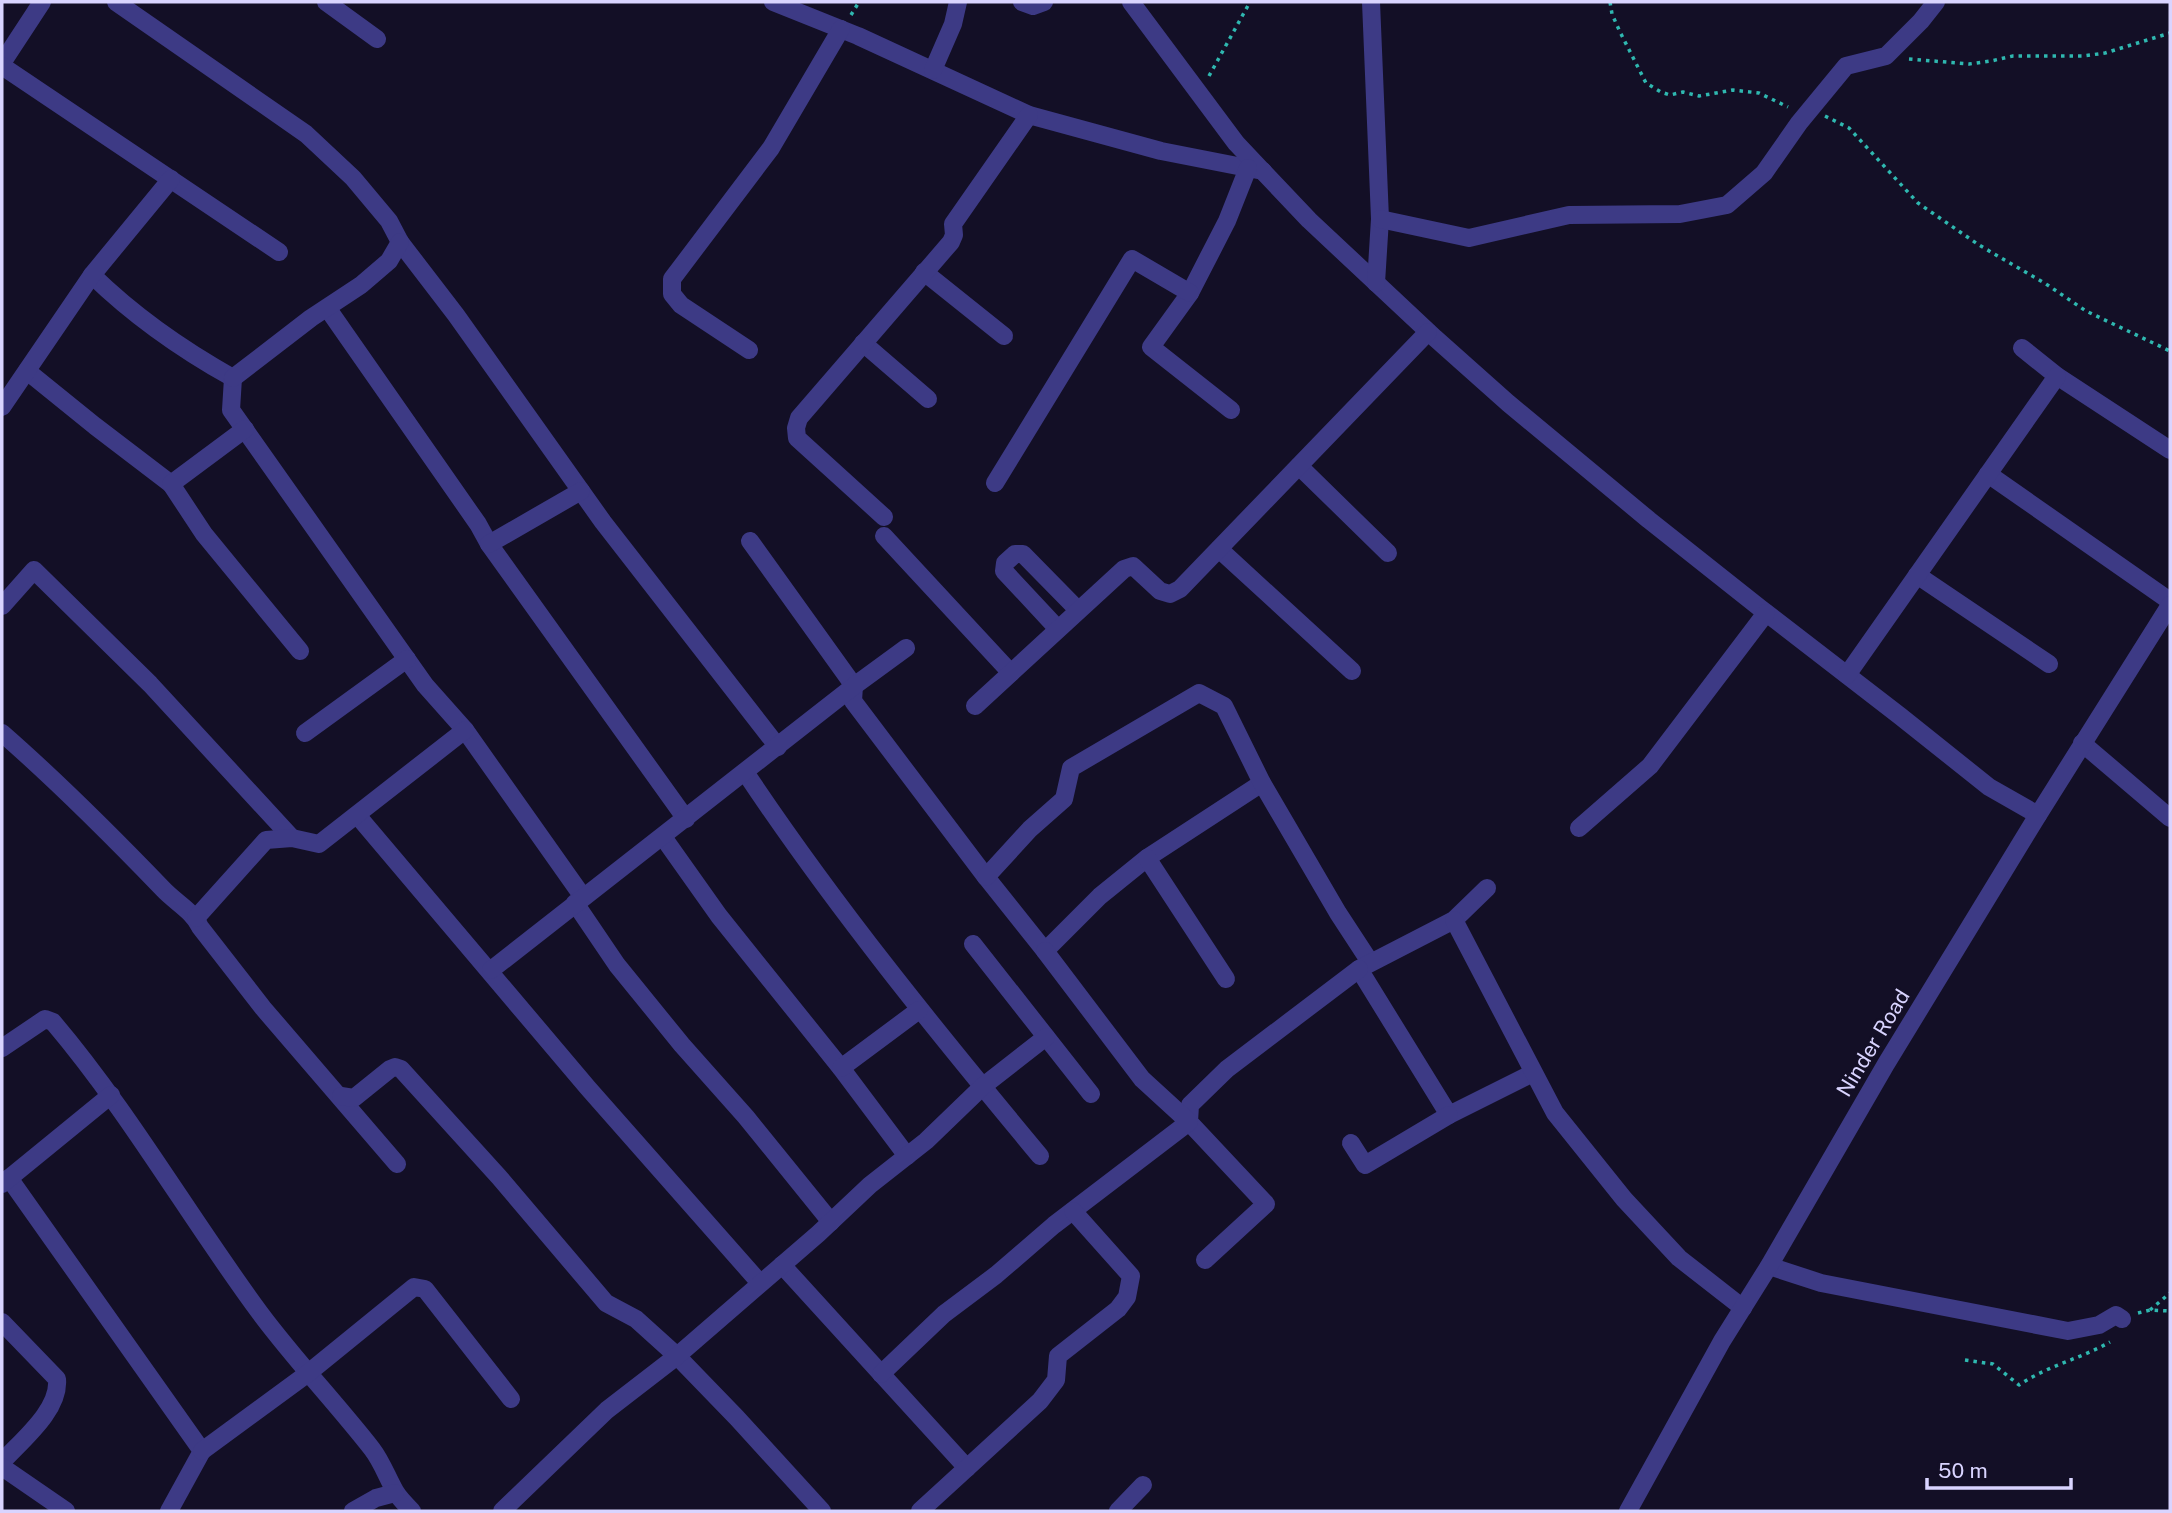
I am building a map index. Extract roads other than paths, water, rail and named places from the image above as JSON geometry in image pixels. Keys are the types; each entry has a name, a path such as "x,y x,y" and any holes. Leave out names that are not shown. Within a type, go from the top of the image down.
{"street":[{"path":"42,2 2,64 279,252"},
{"path":"116,2 306,134 353,178 389,221 400,242 456,315 582,491 778,747"},
{"path":"326,2 377,39"},
{"path":"773,2 841,29 1029,115 1161,151 1255,170"},
{"path":"933,70 953,24 958,2"},
{"path":"1022,2 1033,6 1044,2"},
{"path":"1131,2 1255,170 1428,332 1649,520 1766,613 1989,788 2038,815"},
{"path":"1371,2 1380,219 1376,283"},
{"path":"1380,219 1469,238 1569,215 1680,214 1727,205 1764,173 1799,123 1846,66 1886,56 1936,2"},
{"path":"749,350 681,305 672,293 673,279 771,148 841,29"},
{"path":"884,517 797,438 799,418 951,242 954,235 953,224 1029,115"},
{"path":"1231,410 1151,347 1190,293 1255,170"},
{"path":"2,407 92,275 171,179"},
{"path":"400,242 389,261 233,378 231,410 425,685 465,730 579,900 625,975 831,1222"},
{"path":"995,483 1132,259 1190,293"},
{"path":"924,272 1004,336"},
{"path":"92,275 125,308 183,349 233,378"},
{"path":"328,309 489,544 687,819"},
{"path":"975,706 1124,569 1133,566 1160,591 1170,594 1187,583 1428,332"},
{"path":"863,344 929,399"},
{"path":"2022,348 2057,376 2170,450"},
{"path":"27,371 172,484 204,534 300,652"},
{"path":"1847,674 2057,376"},
{"path":"172,484 245,429"},
{"path":"1299,466 1388,553"},
{"path":"1988,474 2170,603"},
{"path":"489,544 582,491"},
{"path":"884,536 1011,673"},
{"path":"750,541 854,686 853,701 1142,1079 1189,1122 1266,1204 1205,1260"},
{"path":"1219,549 1352,671"},
{"path":"1058,629 1004,571 1005,563 1015,554 1023,554 1079,610"},
{"path":"2,606 34,570 150,684 292,838"},
{"path":"1917,575 2049,664"},
{"name":"Ninder Road","path":"1628,1511 1886,1064 2170,603"},
{"path":"1579,828 1650,766 1766,613"},
{"path":"491,970 906,648"},
{"path":"305,733 407,659"},
{"path":"986,877 1030,829 1064,799 1071,768 1199,693 1224,706 1262,783 1449,1115"},
{"path":"196,918 266,840 292,838 319,844 465,730"},
{"path":"2,733 66,792 173,900 196,918 200,927 263,1008 397,1164"},
{"path":"2082,743 2170,818"},
{"path":"745,772 791,841 919,1010 1040,1157"},
{"path":"1045,951 1100,897 1147,858 1262,783"},
{"path":"357,814 588,1088 760,1283"},
{"path":"663,837 719,916 841,1068 907,1156"},
{"path":"1147,858 1226,979"},
{"path":"881,1374 944,1314 1189,1122 1190,1105 1227,1069 1364,965 1454,920 1487,888"},
{"path":"1454,920 1555,1113 1624,1199 1679,1258 1743,1308"},
{"path":"972,944 1091,1094"},
{"path":"841,1068 919,1010"},
{"path":"2,1048 45,1018 53,1022 111,1095 254,1304 307,1374 373,1450 395,1493 412,1511"},
{"path":"503,1511 607,1410 677,1356 870,1185 907,1156 982,1087 1046,1037"},
{"path":"341,1096 354,1098 390,1069 401,1069 499,1177 606,1303 636,1319 677,1356 822,1511"},
{"path":"1351,1143 1365,1165 1449,1115 1533,1073"},
{"path":"111,1095 6,1181 202,1451"},
{"path":"920,1511 1040,1401 1056,1380 1058,1356 1118,1309 1128,1297 1131,1276 1073,1211"},
{"path":"782,1265 967,1468"},
{"path":"1769,1266 1821,1283 2068,1331 2099,1325 2116,1315 2122,1319"},
{"path":"169,1511 202,1451 307,1374 414,1287 425,1289 511,1399"},
{"path":"2,1322 57,1379 58,1390 53,1405 2,1464 66,1511"},
{"path":"1118,1511 1143,1485"},
{"path":"353,1511 376,1498 395,1493"}]}
